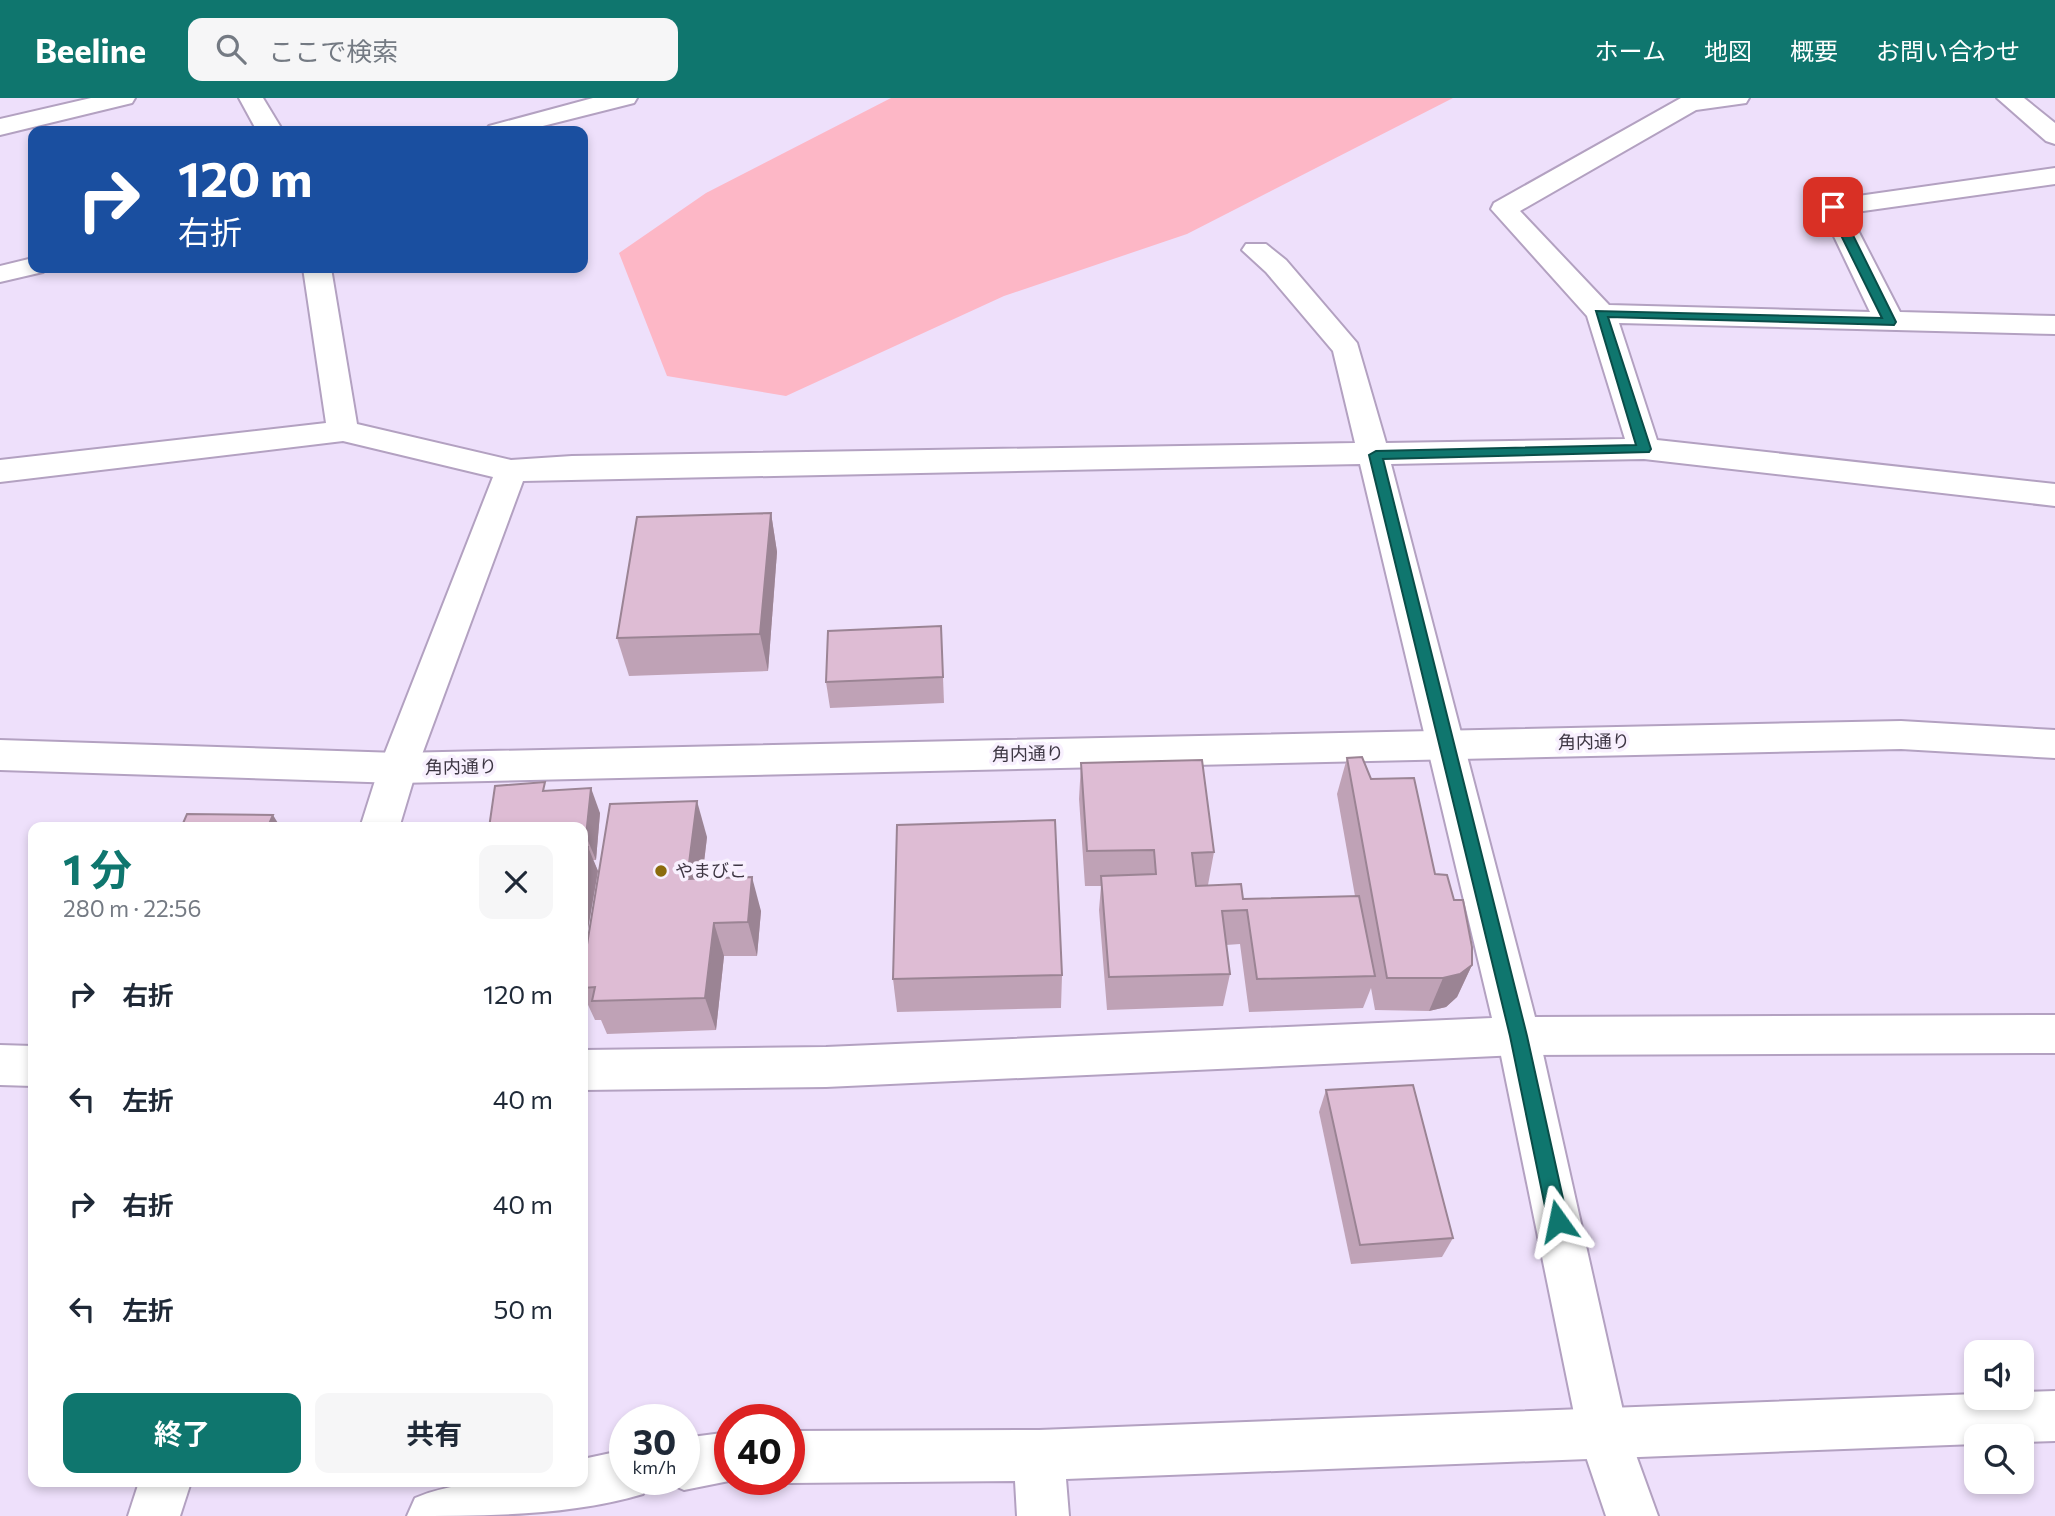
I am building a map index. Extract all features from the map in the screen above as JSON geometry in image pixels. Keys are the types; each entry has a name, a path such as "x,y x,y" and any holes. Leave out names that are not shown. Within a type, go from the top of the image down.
{"street":[{"path":"0,127 123,98"},
{"path":"251,98 267,126"},
{"path":"514,126 625,98"},
{"path":"1644,449 1601,314 1504,209 1690,103 1737,98"},
{"path":"2009,98 2055,135"},
{"path":"1890,322 1833,207 2055,176"},
{"path":"1256,250 1276,266 1347,349 1376,455 1518,1036 1603,1433 1632,1516"},
{"path":"0,274 28,267"},
{"path":"318,273 342,431"},
{"path":"1601,314 2055,326"},
{"path":"0,471 342,431 511,471 572,467 1644,449 2055,495"},
{"path":"381,822 398,768 511,471"},
{"name":"角内通り","path":"0,755 398,768 1901,735 2055,744"},
{"path":"588,1070 826,1067 1518,1036 2055,1034"},
{"path":"0,1065 28,1066"},
{"path":"805,1457 1039,1455 2055,1416"},
{"path":"1039,1455 1043,1516"},
{"path":"588,1484 609,1479"},
{"path":"154,1516 163,1487"},
{"path":"433,1516 572,1487"}],"shaded area":[{"path":"891,98 1453,98 1187,234 1004,296 786,396 667,376 619,253 706,193"}],"building":[{"path":"771,513 760,634 617,638 637,517"},
{"path":"941,626 943,677 826,682 828,631"},
{"path":"1362,757 1371,779 1414,778 1435,874 1447,875 1454,900 1463,900 1472,947 1472,965 1460,974 1443,978 1387,978 1347,758"},
{"path":"1202,760 1214,852 1192,853 1196,886 1241,884 1243,899 1359,896 1375,976 1257,979 1247,910 1222,911 1230,974 1109,977 1101,876 1156,874 1154,850 1087,851 1081,763"},
{"path":"545,782 543,791 591,788 587,822 490,822 495,786"},
{"path":"697,801 687,879 752,877 748,922 714,923 705,998 592,1001 595,987 588,988 588,938 610,804"},
{"path":"187,814 273,815 270,822 184,822"},
{"path":"1055,820 1062,975 893,979 897,825"},
{"path":"1413,1085 1453,1238 1360,1245 1326,1090"}],"place":[{"name":"やまびこ","path":"661,871"}],"route":[{"path":"1558,1221 1518,1036 1376,455 1644,449 1601,314 1890,322 1833,207"}]}
